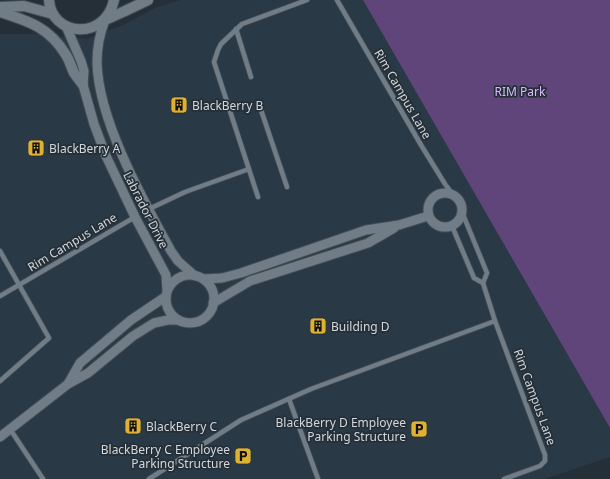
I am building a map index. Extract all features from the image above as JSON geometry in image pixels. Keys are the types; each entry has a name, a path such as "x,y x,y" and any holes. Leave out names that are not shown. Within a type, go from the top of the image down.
{"main road":[{"path":"49,0 49,4 59,21 66,26 76,29 87,29 97,26 105,20 126,12 148,0"},
{"path":"105,20 111,11 114,0"},
{"path":"0,7 24,6 54,14"},
{"path":"0,12 28,21 51,35 68,57 75,73 83,85"}],"street":[{"name":"Labrador Drive","path":"105,20 99,39 97,62 102,97 108,116 121,150 171,251 178,261 199,277"},
{"name":"Labrador Drive","path":"66,26 83,66 83,85 94,124 106,156 135,217 166,275 166,294"},
{"path":"442,194 454,196 460,203 462,212 460,218 452,226 446,228 435,225 428,216 427,212 429,203 434,197 442,194"},
{"path":"68,384 80,363 131,320 166,294 172,282 180,277 185,275 213,279 227,277 366,230 399,225 428,216"},
{"path":"0,437 68,384 88,373 133,336 154,323 168,320 177,320 186,323 200,321 207,315 214,303 250,281 368,243 399,225"},
{"path":"199,277 212,289 214,303"},
{"path":"166,294 168,310 177,320"}],"lane":[{"path":"258,197 214,62 221,44 242,24 308,0"},
{"name":"Rim Campus Lane","path":"338,0 421,145 454,196"},
{"path":"236,29 251,77"},
{"path":"260,107 287,188"},
{"path":"149,209 186,192 249,169"},
{"name":"Rim Campus Lane","path":"462,212 487,273 483,283 546,455 545,461 540,466 504,479"},
{"name":"Rim Campus Lane","path":"0,296 135,217"},
{"name":"Rim Campus Lane","path":"452,226 474,278 483,283"},
{"name":"Rim Campus Lane","path":"0,252 49,338 0,381"},
{"path":"149,479 240,420 311,389 496,321"},
{"path":"288,399 318,479"},
{"path":"10,429 43,479"}],"shaded area":[{"path":"181,0 363,0 610,428 610,457 545,479 0,479 0,34 34,34 87,39 125,24 155,8"}],"green space":[{"name":"RIM Park","path":"363,0 610,0 610,428"}],"place":[{"name":"BlackBerry B","path":"179,105"},
{"name":"BlackBerry A","path":"36,148"},
{"name":"Building D","path":"318,326"},
{"name":"BlackBerry C","path":"133,426"},
{"name":"BlackBerry D Employee Parking Structure","path":"419,429"},
{"name":"BlackBerry C Employee Parking Structure","path":"243,456"}]}
